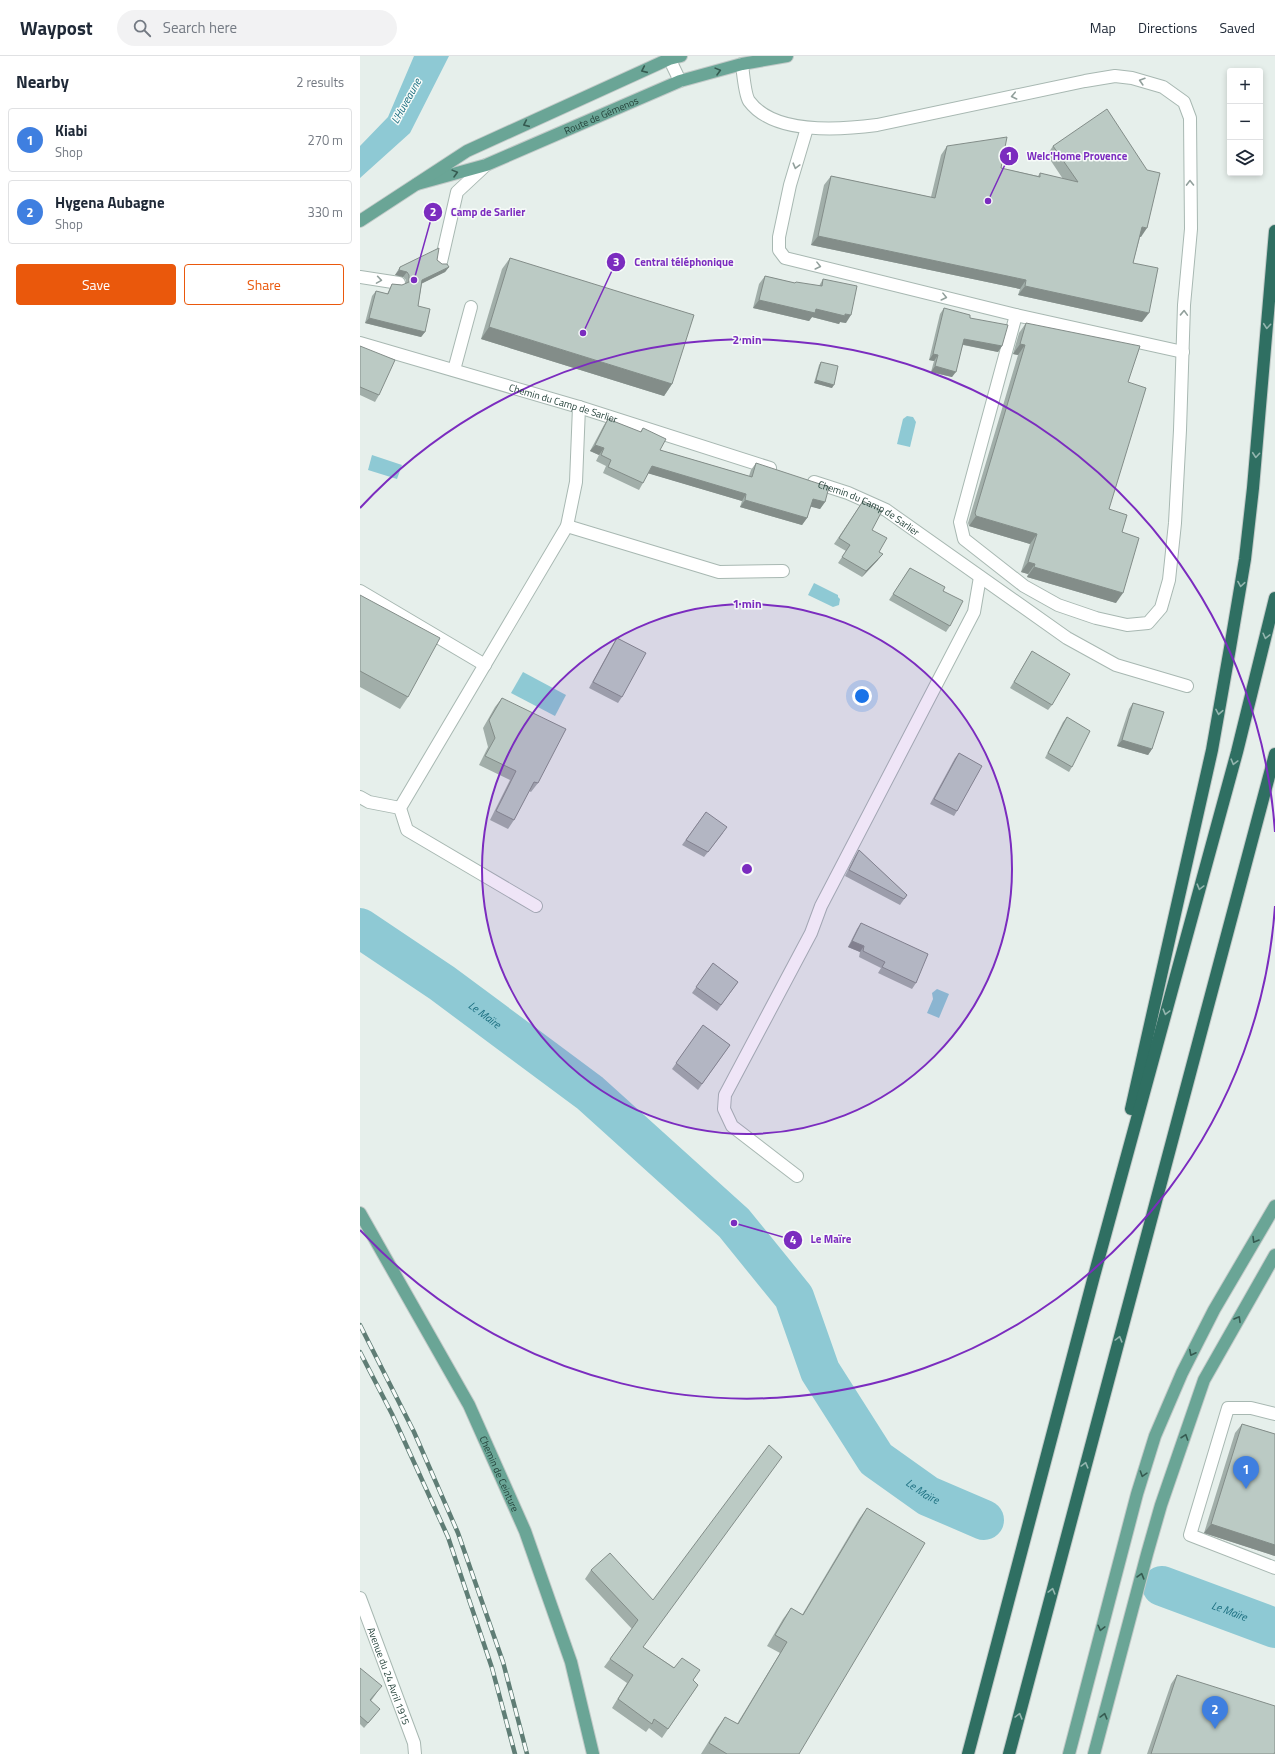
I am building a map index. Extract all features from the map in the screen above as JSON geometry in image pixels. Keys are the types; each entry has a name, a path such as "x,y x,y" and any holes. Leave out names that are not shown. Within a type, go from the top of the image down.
{"highway":[{"path":"1094,1276 1212,750 1230,648 1245,559 1253,488 1275,231"},
{"path":"968,1754 1094,1276 1237,752 1275,598"},
{"path":"1009,1754 1275,754"}],"main road":[{"name":"Route de Gémenos","path":"417,184 486,165 680,81 742,64 787,56"},
{"name":"Route de Gémenos","path":"360,221 467,151 672,57"},
{"path":"1069,1754 1137,1494 1155,1436 1182,1373 1214,1310 1275,1206"},
{"name":"Chemin de Ceinture","path":"360,1213 469,1405 525,1531 571,1662 593,1754"},
{"path":"1094,1754 1151,1540 1204,1380 1275,1255"}],"street":[{"path":"672,57 680,81"},
{"path":"742,64 748,100 766,116 807,128 844,130 877,125 1085,80 1115,76 1132,78 1163,88 1184,102 1190,118 1191,229 1184,305 1175,515 1169,580 1161,608 1148,623 1127,625 1096,618 1058,605 1024,586 964,539 960,522 1016,315"},
{"path":"807,128 790,185 779,237 779,250 785,258 1016,315 1183,352"},
{"path":"441,262 457,192 486,165"},
{"path":"360,277 399,283"},
{"path":"454,370 471,307"},
{"name":"Chemin du Camp de Sarlier","path":"360,343 579,407 781,472"},
{"path":"536,906 407,830 400,808 567,526 576,482 579,407"},
{"name":"Chemin du Camp de Sarlier","path":"804,479 848,493 886,510 1066,638 1116,665 1187,686"},
{"path":"567,526 718,572 783,571"},
{"path":"797,1176 732,1126 724,1109 726,1095 811,934 821,906 974,612 980,577"},
{"path":"360,591 485,665"},
{"path":"360,797 369,802 400,808"},
{"path":"1275,1414 1251,1408 1228,1408 1190,1535 1275,1568"},
{"name":"Avenue du 24 Avril 1915","path":"360,1598 414,1744 414,1754"}],"water":[{"name":"L'Huveaune","path":"414,56 449,56 410,133 360,178 360,146 388,117"},
{"path":"907,416 913,417 916,422 910,447 897,444 903,419"},
{"path":"372,455 402,465 397,479 368,470"},
{"path":"814,583 838,595 840,599 839,605 833,607 808,595"},
{"path":"523,672 566,695 555,716 511,693"},
{"path":"937,989 949,994 939,1018 927,1013 933,999 932,993"}],"building":[{"path":"1107,109 1147,170 1160,173 1147,228 1142,227 1133,263 1158,268 1149,313 1025,286 1026,280 818,236 831,176 935,198 947,146 1007,137 1001,168 1040,177 1040,173 1078,182 1053,146"},
{"path":"439,248 437,260 442,264 447,264 449,267 422,280 418,306 430,309 425,332 369,318 376,291 388,294 392,284 402,285 409,282 409,275 407,272 399,270 400,267"},
{"path":"510,258 694,315 672,384 489,327"},
{"path":"765,276 795,283 822,286 823,279 857,286 851,315 845,314 845,316 816,309 815,313 759,300"},
{"path":"944,308 970,315 970,318 1008,325 1002,346 964,339 956,372 935,366 938,355 933,354"},
{"path":"1026,323 1140,346 1128,382 1146,388 1109,509 1127,515 1122,532 1139,538 1123,593 1034,567 1035,564 1028,562 1037,534 976,516 975,513 1025,345 1020,344"},
{"path":"360,346 395,360 379,395 360,387"},
{"path":"821,362 838,366 834,385 816,380"},
{"path":"608,419 641,432 643,428 666,439 660,450 752,477 756,463 829,487 825,502 813,499 807,518 745,500 746,494 652,466 643,483 608,467 611,460 601,455 604,448 595,445"},
{"path":"863,501 882,511 872,530 887,538 879,552 883,554 866,571 842,557 850,545 839,538"},
{"path":"910,568 945,587 943,591 963,601 950,626 893,594"},
{"path":"360,595 440,638 408,697 360,671"},
{"path":"617,638 646,653 622,697 593,682"},
{"path":"1032,651 1070,674 1052,705 1014,682"},
{"path":"502,698 566,729 538,783 534,782 514,820 496,811 516,771 485,756 495,738 489,720"},
{"path":"1133,703 1164,712 1152,749 1122,740"},
{"path":"1067,717 1090,731 1072,767 1048,753"},
{"path":"959,753 982,766 957,811 934,799"},
{"path":"706,812 727,827 708,852 686,840"},
{"path":"859,850 907,895 904,899 849,870"},
{"path":"861,923 928,954 916,983 882,967 885,962 863,951 864,946 852,941"},
{"path":"713,963 738,982 721,1005 696,987"},
{"path":"703,1025 730,1045 702,1084 676,1063"},
{"path":"1242,1424 1275,1434 1275,1545 1211,1524"},
{"path":"769,1445 782,1457 643,1647 674,1668 682,1658 700,1670 693,1680 698,1685 668,1729 654,1719 652,1724 618,1699 633,1675 610,1659 638,1620 591,1570 610,1553 653,1600"},
{"path":"867,1508 925,1543 799,1754 727,1754 709,1743 725,1717 738,1724 787,1642 775,1635 791,1608 803,1615"},
{"path":"360,1668 382,1686 370,1700 380,1709 368,1723 360,1716"},
{"path":"1177,1675 1275,1706 1274,1754 1151,1754"}],"waterway":[{"name":"Le Maïre","path":"360,928 442,983 590,1093 734,1223 794,1297 820,1371 876,1459 928,1496 984,1520"},
{"name":"Le Maïre","path":"1162,1586 1275,1628"}],"railway":[{"path":"360,1325 414,1432 458,1533 503,1662 527,1754"},
{"path":"360,1352 392,1414 448,1537 492,1668 515,1754"}],"place":[{"name":"Welc'Home Provence","path":"988,201"},
{"name":"Camp de Sarlier","path":"414,280"},
{"name":"Central téléphonique","path":"583,333"},
{"name":"Le Maïre","path":"734,1223"},
{"name":"Kiabi","path":"1246,1489"},
{"name":"Hygena Aubagne","path":"1215,1729"}]}
